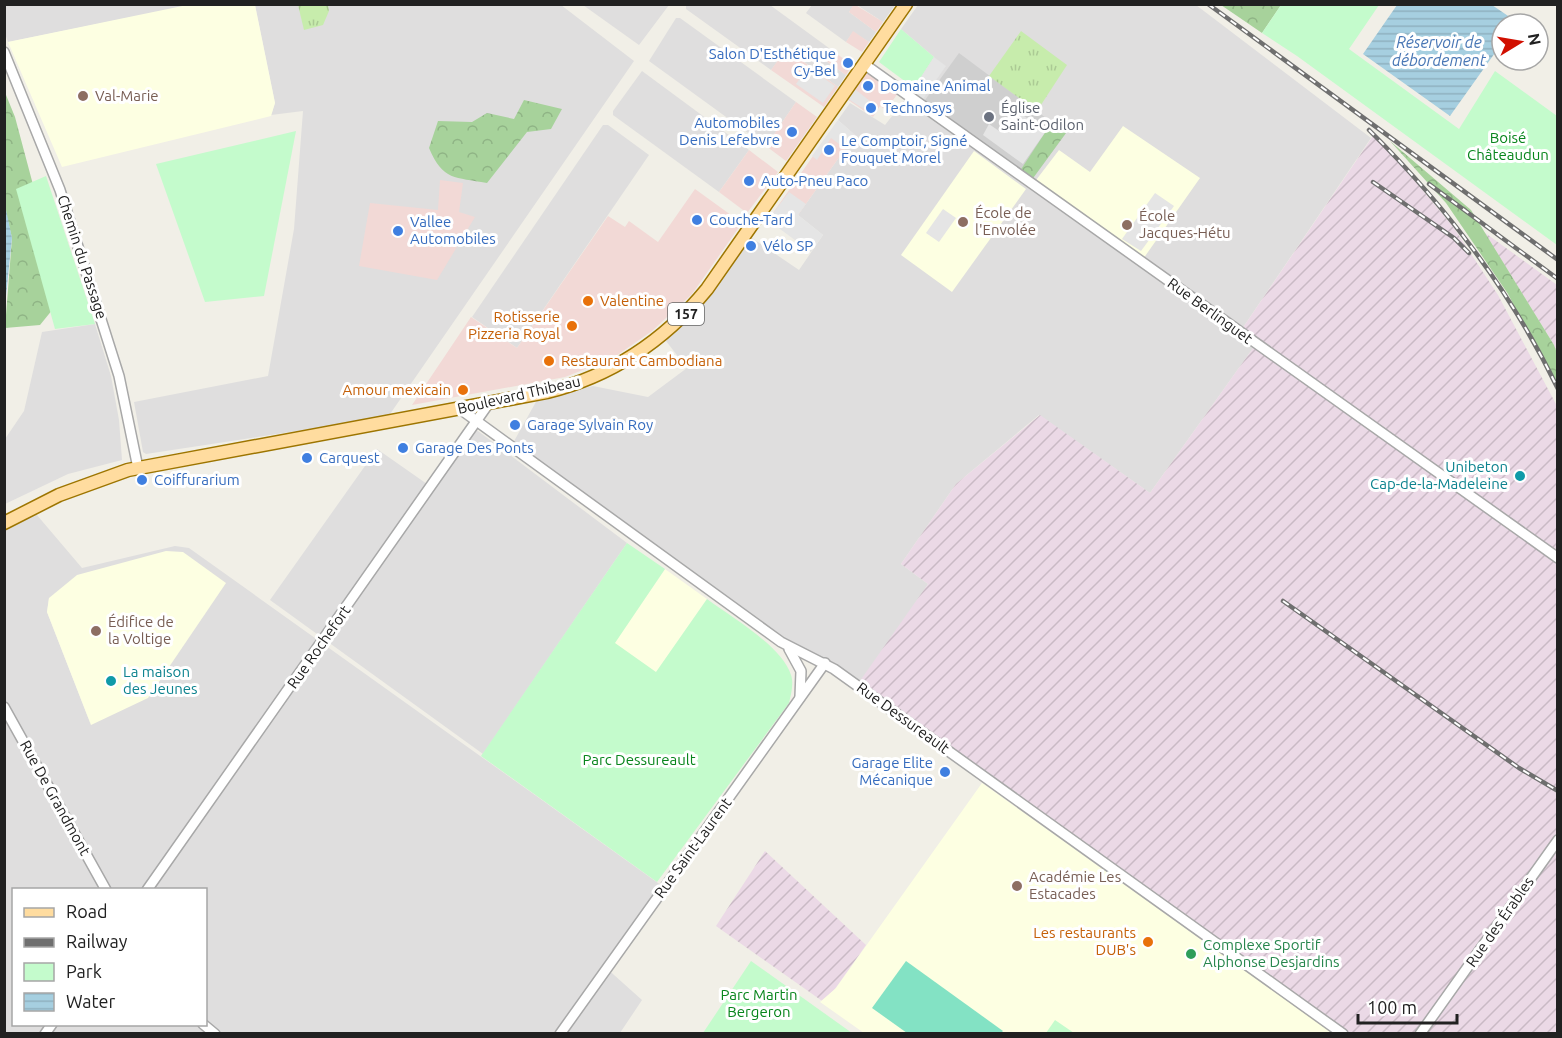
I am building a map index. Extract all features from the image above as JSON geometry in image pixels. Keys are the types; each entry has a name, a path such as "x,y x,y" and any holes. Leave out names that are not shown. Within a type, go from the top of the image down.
{"main road":[{"name":"Boulevard Thibeau","path":"4,523 59,495 138,468 489,404 565,387 596,377 638,353 674,325 713,282 906,4"}],"street":[{"name":"Chemin du Passage","path":"4,52 63,197 120,376 138,468"},
{"name":"Rue Berlinguet","path":"864,64 1557,558"},
{"name":"Rue Rochefort","path":"148,888 489,404"},
{"name":"Rue Dessureault","path":"460,409 785,645 825,663 1343,1034"},
{"path":"785,645 801,670 802,687 797,703"},
{"name":"Rue Saint-Laurent","path":"561,1034 825,663"},
{"name":"Rue De Grandmont","path":"4,707 105,888"},
{"name":"Rue des Érables","path":"1420,1034 1557,840"}],"shaded area":[{"path":"192,4 255,5 275,103 271,116 62,167 8,42"},
{"path":"686,4 770,5 833,51 826,61 846,75 838,87 787,49 771,70 686,9"},
{"path":"854,4 883,22 876,32 849,12"},
{"path":"4,5 192,5 8,42 5,34"},
{"path":"255,5 561,5 634,61 388,417 146,454 143,452 134,402 268,376 294,229 303,111 271,115 275,103"},
{"path":"583,5 669,5 639,45"},
{"path":"812,5 854,5 849,12 876,32 869,42 853,32 846,42 806,13"},
{"path":"857,5 895,5 883,22"},
{"path":"918,5 1196,5 1371,138 1242,329 1258,341 1150,493 1039,415 956,484 901,564 928,584 861,685 834,663 783,638 513,443 537,400 593,386 648,397 687,368 666,341 703,304 752,238 799,270 823,235 798,215 855,135 838,120 850,103 885,125 914,88 934,57 901,29"},
{"path":"676,18 680,18 796,102 766,146 649,61"},
{"path":"853,31 869,42 862,52 846,42"},
{"path":"786,49 838,87 824,107 771,70"},
{"path":"833,51 852,65 846,75 826,61"},
{"name":"Église Saint-Odilon","path":"959,53 1066,133 1028,185 920,107"},
{"path":"934,57 946,66 918,106 914,88"},
{"path":"808,67 835,86 823,103 796,84"},
{"path":"864,68 898,93 886,110 880,106 873,117 844,97"},
{"path":"642,71 749,150 719,192 613,115 613,111"},
{"path":"852,87 870,101 864,109 845,97"},
{"path":"796,102 817,117 786,161 766,146"},
{"path":"1014,109 1046,131 1023,164 983,135 989,124 999,131"},
{"path":"838,120 855,135 846,149 831,138 817,160 812,156"},
{"path":"837,122 855,135 798,215 793,237 768,220"},
{"path":"603,125 608,125 649,155 517,348 472,317"},
{"name":"École Jacques-Hétu","path":"1123,126 1200,178 1141,262 1030,188 1059,150 1090,172"},
{"path":"1375,133 1454,228 1498,295 1557,406 1557,1033 1338,1033 855,688 928,584 901,564 956,484 1040,415 1150,493 1258,341 1242,329"},
{"path":"749,150 778,172 747,213 719,192"},
{"name":"École de l'Envolée","path":"974,151 1026,189 952,292 901,255"},
{"path":"440,180 463,183 459,212 475,217 437,280 359,266 370,203 438,210"},
{"path":"695,189 742,223 692,294 652,331 613,358 565,377 412,405 471,317 517,348 608,216 625,227 629,221 658,242"},
{"path":"789,192 806,204 798,215 823,235 811,252 768,220"},
{"path":"1155,193 1174,206 1141,251 1122,239"},
{"path":"943,209 956,218 939,242 926,233"},
{"path":"1484,232 1557,285 1557,353 1554,345"},
{"path":"95,324 111,376 119,420 122,460 68,474 5,504 5,439 24,411 42,332"},
{"path":"470,425 627,543 483,754 270,600 377,449 427,484"},
{"path":"31,508 82,568 175,546 189,548 665,888 604,966 642,1000 620,1033 5,1034 5,523","holes":["49,598 91,725 47,612"]},
{"path":"166,551 183,552 226,583 148,698 91,725 47,612 49,598 77,575"},
{"path":"665,569 707,599 656,673 614,643"},
{"name":"Académie Les Estacades","path":"982,783 1332,1033 864,1033 820,1002 836,988"},
{"path":"765,851 866,945 825,1003 716,926"}],"green space":[{"path":"298,5 328,5 329,11 323,25 304,30"},
{"path":"1221,5 1281,5 1262,33"},
{"name":"Boisé Châteaudun","path":"1281,5 1379,5 1349,49 1459,129 1496,72 1557,116 1557,245 1297,56 1262,33"},
{"path":"901,29 934,57 914,88 879,62"},
{"path":"1021,31 1067,65 1037,111 989,76"},
{"path":"4,90 15,117 48,241 53,309 40,325 5,328 12,238 4,205"},
{"path":"524,100 562,109 551,129 527,132 487,183 451,176 439,167 429,148 438,121 472,122 487,113 514,119"},
{"path":"1052,122 1066,133 1028,185 1016,177"},
{"path":"296,131 264,296 205,302 156,164"},
{"path":"1390,141 1471,210 1554,345 1557,353 1557,388 1508,294 1446,203"},
{"path":"46,176 95,324 55,329 16,189"},
{"name":"Parc Dessureault","path":"627,543 665,569 615,643 656,672 707,599 767,643 786,664 792,682 789,703 657,882 481,756"},
{"name":"Parc Martin Bergeron","path":"751,961 852,1033 703,1033"},
{"path":"906,961 1003,1031 1001,1033 907,1033 872,1008"},
{"path":"1055,1020 1074,1033 1046,1033"}],"water":[{"name":"Réservoir de débordement","path":"1397,5 1492,5 1502,12 1490,12 1490,60 1450,116 1363,54"},
{"path":"4,205 12,238 5,306"}],"railway":[{"path":"1208,4 1558,260"},
{"path":"1369,130 1424,189 1475,251 1519,318 1558,389"},
{"path":"1373,182 1454,238 1469,253"},
{"path":"1429,184 1558,279"},
{"path":"1283,601 1519,768 1558,791"}],"place":[{"name":"Salon D'Esthétique Cy-Bel","path":"848,63"},
{"name":"Domaine Animal","path":"868,86"},
{"name":"Val-Marie","path":"83,96"},
{"name":"Technosys","path":"871,108"},
{"name":"Église Saint-Odilon","path":"989,117"},
{"name":"Automobiles Denis Lefebvre","path":"792,132"},
{"name":"Le Comptoir, Signé Fouquet Morel","path":"829,150"},
{"name":"Auto-Pneu Paco","path":"749,181"},
{"name":"Couche-Tard","path":"697,220"},
{"name":"École de l'Envolée","path":"963,222"},
{"name":"École Jacques-Hétu","path":"1127,225"},
{"name":"Vallee Automobiles","path":"398,231"},
{"name":"Vélo SP","path":"751,246"},
{"name":"Valentine","path":"588,301"},
{"name":"Rotisserie Pizzeria Royal","path":"572,326"},
{"name":"Restaurant Cambodiana","path":"549,361"},
{"name":"Amour mexicain","path":"463,390"},
{"name":"Garage Sylvain Roy","path":"515,425"},
{"name":"Garage Des Ponts","path":"403,448"},
{"name":"Carquest","path":"307,458"},
{"name":"Unibeton Cap-de-la-Madeleine","path":"1520,476"},
{"name":"Coiffurarium","path":"142,480"},
{"name":"Édifice de la Voltige","path":"96,631"},
{"name":"La maison des Jeunes","path":"111,681"},
{"name":"Garage Elite Mécanique","path":"945,772"},
{"name":"Académie Les Estacades","path":"1017,886"},
{"name":"Les restaurants DUB's","path":"1148,942"},
{"name":"Complexe Sportif Alphonse Desjardins","path":"1191,954"}]}
